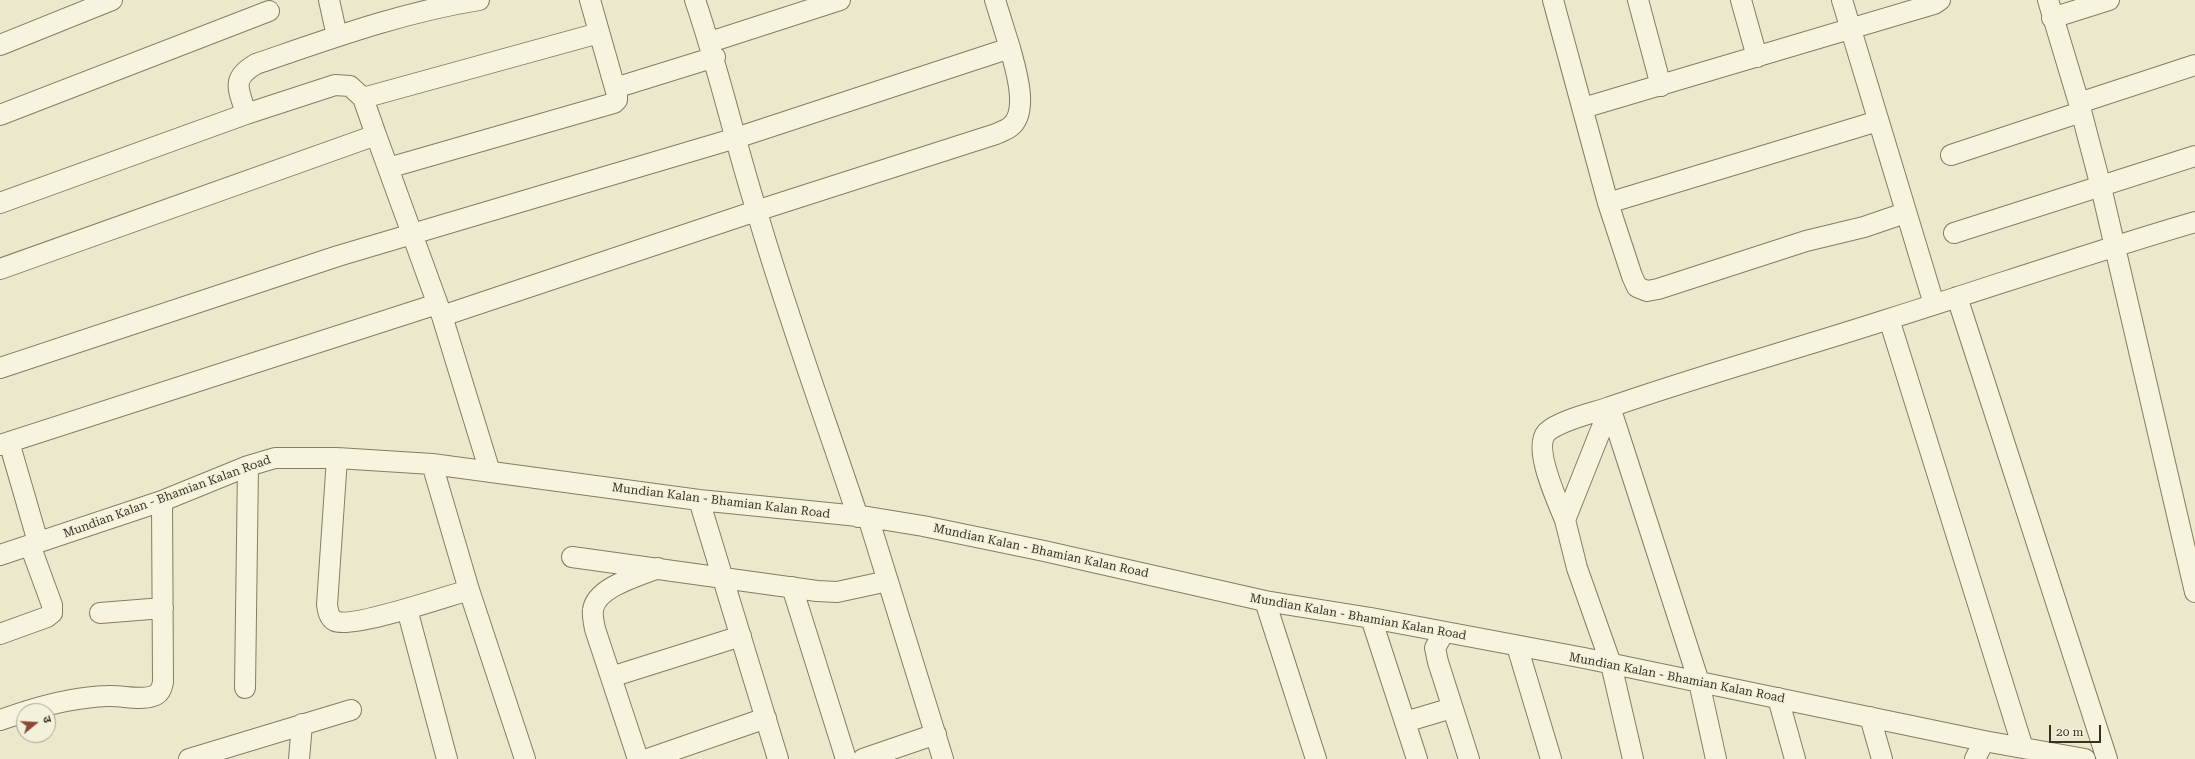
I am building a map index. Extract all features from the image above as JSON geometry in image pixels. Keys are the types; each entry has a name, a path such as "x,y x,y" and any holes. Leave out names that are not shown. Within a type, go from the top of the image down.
{"street":[{"path":"0,45 112,0"},
{"path":"329,0 337,36"},
{"path":"388,168 614,103 617,100 615,88 590,0"},
{"path":"695,0 712,49 756,211 782,293 863,517 888,581 943,759"},
{"path":"615,88 840,0"},
{"path":"0,634 47,617 52,613 52,605 5,444 756,211 996,134 1011,126 1020,108 1019,85 1010,48 995,0"},
{"path":"1553,0 1608,203 1637,287 1647,291 1658,290 1806,241 1864,227 1905,213"},
{"path":"1638,0 1661,86"},
{"path":"1741,0 1757,58"},
{"path":"1842,0 1905,213 1934,304"},
{"path":"1583,108 1850,30 1934,4 1940,0"},
{"path":"2109,0 2050,9 2080,108 2101,187 2195,592"},
{"path":"246,114 238,85 239,77 245,70 256,64 337,36 402,9 468,1"},
{"path":"0,115 269,10"},
{"path":"363,98 599,32"},
{"path":"0,368 338,256 736,138 1010,48"},
{"path":"1951,155 2195,64"},
{"path":"0,203 246,114 335,85 350,86 363,98 439,310 490,472"},
{"path":"1608,203 1878,121"},
{"path":"0,269 376,135"},
{"path":"1954,233 2195,156"},
{"path":"1633,759 1611,664 1577,568 1565,520 1543,459 1542,444 1547,433 1559,425 1677,383 1889,319 2114,245 2195,222"},
{"path":"1957,297 2107,759"},
{"path":"1889,319 2036,753"},
{"path":"1565,520 1610,406"},
{"path":"1610,406 1699,682 1716,759"},
{"name":"Mundian Kalan - Bhamian Kalan Road","path":"0,555 162,501 248,466 275,458 337,458 432,464 699,500 863,517 1044,551 1265,601 1372,618 1611,664 1870,717 2036,753 2085,759"},
{"path":"337,458 328,614 334,621 345,623 407,609 469,590"},
{"path":"432,464 469,590 525,759"},
{"path":"245,688 248,466"},
{"path":"699,500 778,759"},
{"path":"56,703 72,699 107,696 147,698 156,696 161,690 163,682 162,501"},
{"path":"572,557 837,592 888,581"},
{"path":"638,759 595,629 593,610 599,596 612,587 658,568"},
{"path":"792,587 846,759"},
{"path":"1265,601 1316,759"},
{"path":"100,613 163,608"},
{"path":"407,609 447,759"},
{"path":"1372,618 1416,759"},
{"path":"1444,632 1435,648 1452,708 1469,759"},
{"path":"610,676 741,636"},
{"path":"1517,646 1551,759"},
{"path":"1778,698 1795,759"},
{"path":"1405,722 1452,708"},
{"path":"189,759 212,756 302,724 351,710"},
{"path":"0,720 16,715"},
{"path":"1870,717 1882,759"},
{"path":"648,759 766,718"},
{"path":"299,759 302,724"},
{"path":"863,759 936,734"},
{"path":"1975,759 1984,741"}]}
